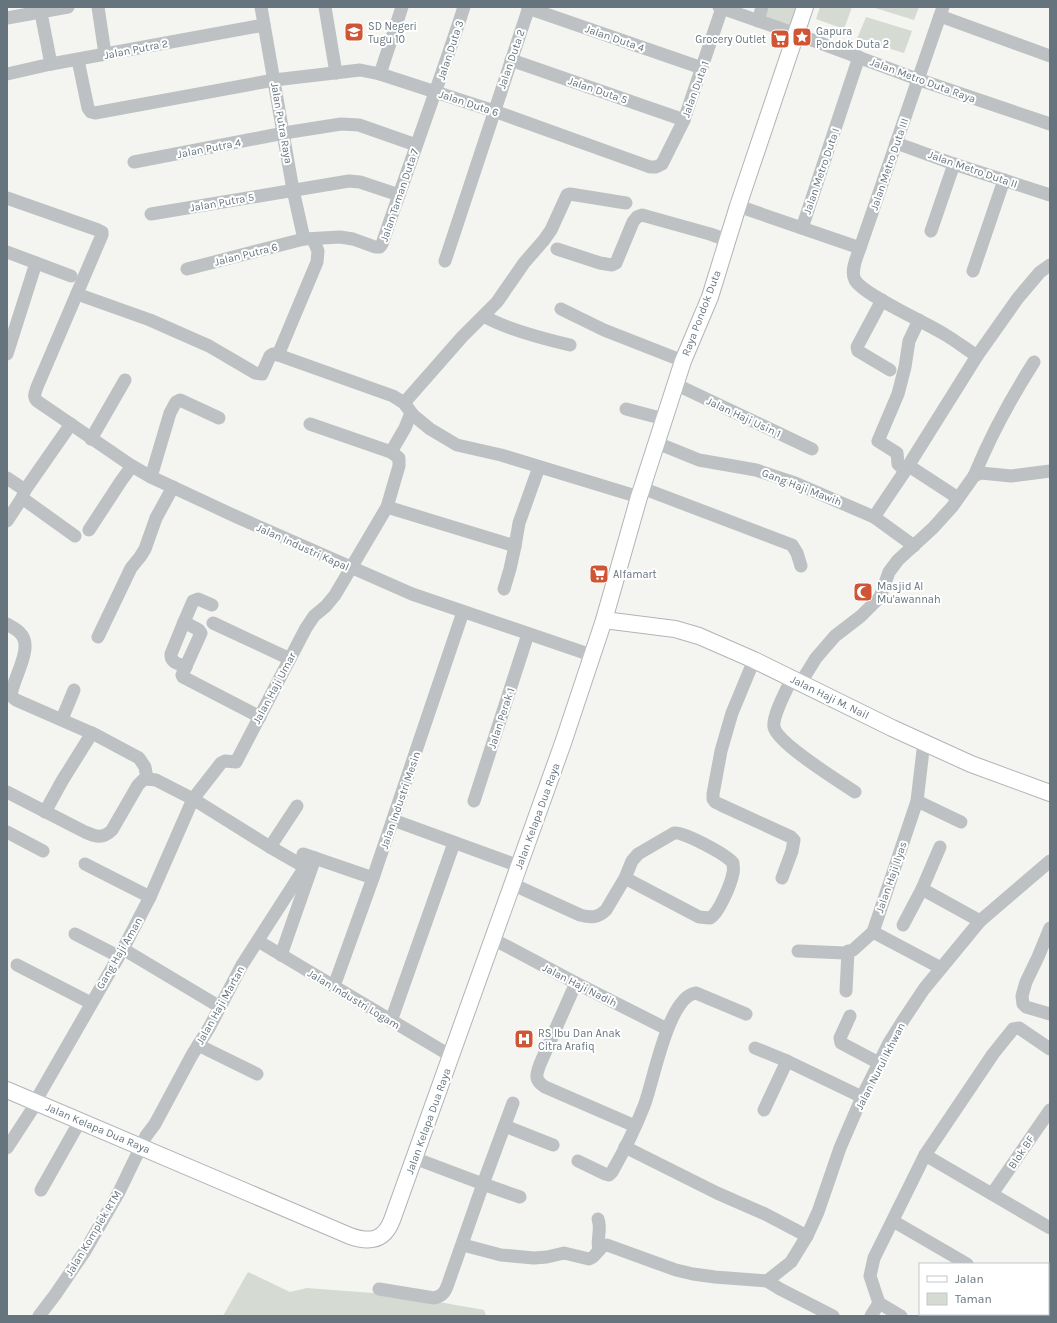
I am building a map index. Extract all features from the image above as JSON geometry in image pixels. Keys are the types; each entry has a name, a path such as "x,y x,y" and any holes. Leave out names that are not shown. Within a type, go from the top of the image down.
{"main road":[{"name":"Raya Pondok Duta","path":"604,620 641,492 675,384 710,297 738,206 805,7"},
{"name":"Jalan Kelapa Dua Raya","path":"7,1090 350,1236 365,1240 378,1238 387,1231 563,743 591,655 604,620"},
{"name":"Jalan Haji M. Nail","path":"604,620 686,632 754,660 892,728 971,764 1050,793"}],"street":[{"path":"7,18 68,7"},
{"path":"98,7 105,54"},
{"name":"Jalan Putra Raya","path":"261,7 293,190 309,239 318,251 316,262 278,355"},
{"path":"325,7 336,73"},
{"path":"380,74 402,7"},
{"name":"Jalan Duta 3","path":"436,93 464,7"},
{"path":"758,21 762,7"},
{"name":"Jalan Duta 4","path":"529,8 702,68"},
{"name":"Jalan Duta 2","path":"445,260 529,8"},
{"name":"Jalan Metro Duta Raya","path":"721,8 917,79 1050,124"},
{"name":"Jalan Duta 1","path":"659,166 662,164 684,120 721,8"},
{"path":"941,11 1050,56"},
{"name":"Jalan Metro Duta III","path":"888,303 869,293 855,280 854,271 860,248 941,11"},
{"path":"41,12 51,64"},
{"name":"Jalan Putra 2","path":"7,74 51,64 264,25"},
{"name":"Jalan Metro Duta I","path":"859,57 802,228 860,248"},
{"name":"Jalan Duta 6","path":"78,60 88,108 90,112 95,113 274,80 360,70 380,74 494,111 650,167 659,166"},
{"name":"Jalan Duta 5","path":"511,60 684,120"},
{"name":"Jalan Taman Duta 7","path":"309,239 340,237 374,248 380,247 416,144 436,93"},
{"name":"Jalan Putra 4","path":"134,162 284,133 341,124 359,125 416,144"},
{"name":"Jalan Metro Duta II","path":"896,143 954,164 1050,195"},
{"path":"931,231 954,164"},
{"path":"973,271 1004,180"},
{"name":"Jalan Putra 5","path":"151,214 349,181 355,181 399,195"},
{"path":"310,424 391,452 405,428 407,408 462,337 497,302 524,263 544,240 551,230 567,195 570,194 626,203"},
{"path":"7,198 102,232 78,294 150,320 210,346 259,374 263,373 270,356 273,354 393,396 430,429 457,445 501,455 539,467 641,492 792,545 797,553 801,566"},
{"path":"738,206 802,228"},
{"path":"557,249 600,263 612,265 616,262 633,222 637,217 642,215 727,240"},
{"name":"Jalan Putra 6","path":"187,269 309,239"},
{"path":"7,252 71,276"},
{"path":"7,354 36,263"},
{"path":"874,517 907,468 977,356 1018,298 1040,272 1050,265"},
{"name":"Jalan Industri Kapal","path":"78,294 37,387 35,399 91,439 151,477 350,568 412,594 591,655"},
{"path":"890,370 858,351 857,347 888,303 944,334 977,356"},
{"path":"561,309 604,330 683,361"},
{"path":"484,316 504,326 551,341 570,345"},
{"path":"919,320 908,341 903,374 898,394 878,443 897,453 898,464 958,498"},
{"path":"855,792 820,768 779,736 776,731 774,721 780,703 797,680 835,636 861,616 880,597 889,572 898,560 933,528 952,507 974,476 983,454 1012,398 1034,362"},
{"path":"91,439 125,380"},
{"name":"Jalan Haji Usin 1","path":"675,384 812,449"},
{"path":"151,477 170,413 176,402 180,400 219,418"},
{"path":"626,409 664,419"},
{"path":"7,522 71,424"},
{"name":"Gang Haji Mawih","path":"657,443 699,460 756,470 795,483 874,517 914,546"},
{"name":"Jalan Haji Umar","path":"193,799 221,763 225,761 236,762 314,616 330,601 386,507 399,466 399,458 391,452"},
{"path":"89,530 132,466"},
{"path":"504,589 510,569 519,524 539,467"},
{"path":"974,476 981,473 1011,476 1050,471"},
{"path":"7,478 75,536"},
{"path":"98,637 131,568 145,549 156,518 173,487"},
{"path":"386,507 515,546"},
{"path":"186,667 172,660 171,658 171,654 184,622 193,601 198,599 212,604"},
{"name":"Jalan Industri Mesin","path":"334,986 373,878 463,612"},
{"path":"184,622 199,630 201,633 182,675 185,680 260,716"},
{"path":"213,623 290,659"},
{"path":"7,624 21,633 24,640 25,649 11,689 11,696 16,700 92,733 139,758 145,767 147,779"},
{"name":"Jalan Perak 1","path":"474,801 528,634"},
{"path":"754,660 732,712 713,787 713,798 715,802 721,806 791,837 794,840 792,851 782,878"},
{"path":"62,719 74,690"},
{"path":"45,812 62,781 92,733"},
{"name":"Jalan Haji Ilyas","path":"848,951 853,950 873,932 918,801 924,742"},
{"path":"9,797 98,837 104,836 112,830 138,785 143,780 156,780 193,799 270,847 297,806"},
{"name":"Gang Haji Aman","path":"7,1148 36,1102 150,897 193,799"},
{"path":"918,801 961,822"},
{"path":"393,820 519,866"},
{"path":"7,832 42,851"},
{"path":"512,884 580,915 591,918 603,913 606,910 632,861 638,854 674,833 678,832 721,854 733,863 733,872 727,890 715,914 710,918 699,917 624,878"},
{"path":"392,1021 454,843"},
{"name":"Jalan Haji Martan","path":"141,1147 242,965 305,867 270,847"},
{"path":"903,925 922,889 940,847"},
{"path":"281,955 309,856 373,878"},
{"path":"85,864 150,897"},
{"name":"Jalan Nurul Ikhwan","path":"767,1281 791,1262 807,1236 818,1212 840,1148 862,1097 889,1043 904,1019 941,968 980,921 1049,865"},
{"path":"922,889 980,921"},
{"path":"1050,928 1044,959 1026,982 1022,996 1022,1000 1026,1007 1050,1014"},
{"path":"873,932 941,968"},
{"path":"75,934 120,953 220,1007"},
{"name":"Jalan Haji Nadih","path":"493,939 667,1029"},
{"name":"Jalan Industri Logam","path":"258,941 451,1056"},
{"path":"798,951 845,953 848,951 846,991"},
{"path":"17,965 91,1003"},
{"path":"576,983 540,1064 537,1074 539,1083 635,1126"},
{"path":"578,1161 609,1175 612,1172 645,1105 667,1029 676,1010 688,996 696,993 746,1014"},
{"path":"850,1016 840,1038 841,1043 879,1063"},
{"path":"901,1316 879,1303 870,1276 871,1267 874,1258 925,1155 993,1054 1013,1029 1019,1028 1050,1049"},
{"path":"198,1045 257,1074"},
{"path":"755,1048 787,1061 862,1097"},
{"path":"764,1110 787,1061"},
{"path":"379,1289 434,1298 440,1296 446,1289 513,1103"},
{"name":"Blok BF","path":"992,1194 1050,1110"},
{"path":"41,1190 80,1121"},
{"path":"505,1126 553,1145"},
{"name":"Jalan Komplek RTM","path":"39,1316 85,1251 119,1192 141,1147"},
{"path":"625,1147 717,1193 766,1214 807,1236"},
{"path":"925,1155 1050,1228"},
{"path":"414,1158 520,1197"},
{"path":"598,1219 600,1227 597,1243 599,1250"},
{"path":"893,1220 965,1263"},
{"path":"462,1245 501,1255 534,1258 564,1254 589,1259 606,1245 676,1270 700,1276 767,1281 833,1316"},
{"path":"871,1316 879,1303"}],"green space":[{"path":"769,7 800,7 793,28 765,18"},
{"path":"820,7 852,7 844,29 816,19"},
{"path":"872,7 919,7 914,20"},
{"path":"866,17 912,31 904,53 857,39"},
{"path":"248,1272 290,1292 307,1288 399,1295 484,1310 486,1316 223,1316"}],"place":[{"name":"SD Negeri Tugu 10","path":"354,32"},
{"name":"Gapura Pondok Duta 2","path":"802,37"},
{"name":"Grocery Outlet","path":"780,39"},
{"name":"Alfamart","path":"599,574"},
{"name":"Masjid Al Mu'awannah","path":"863,592"},
{"name":"RS Ibu Dan Anak Citra Arafiq","path":"524,1039"}]}
